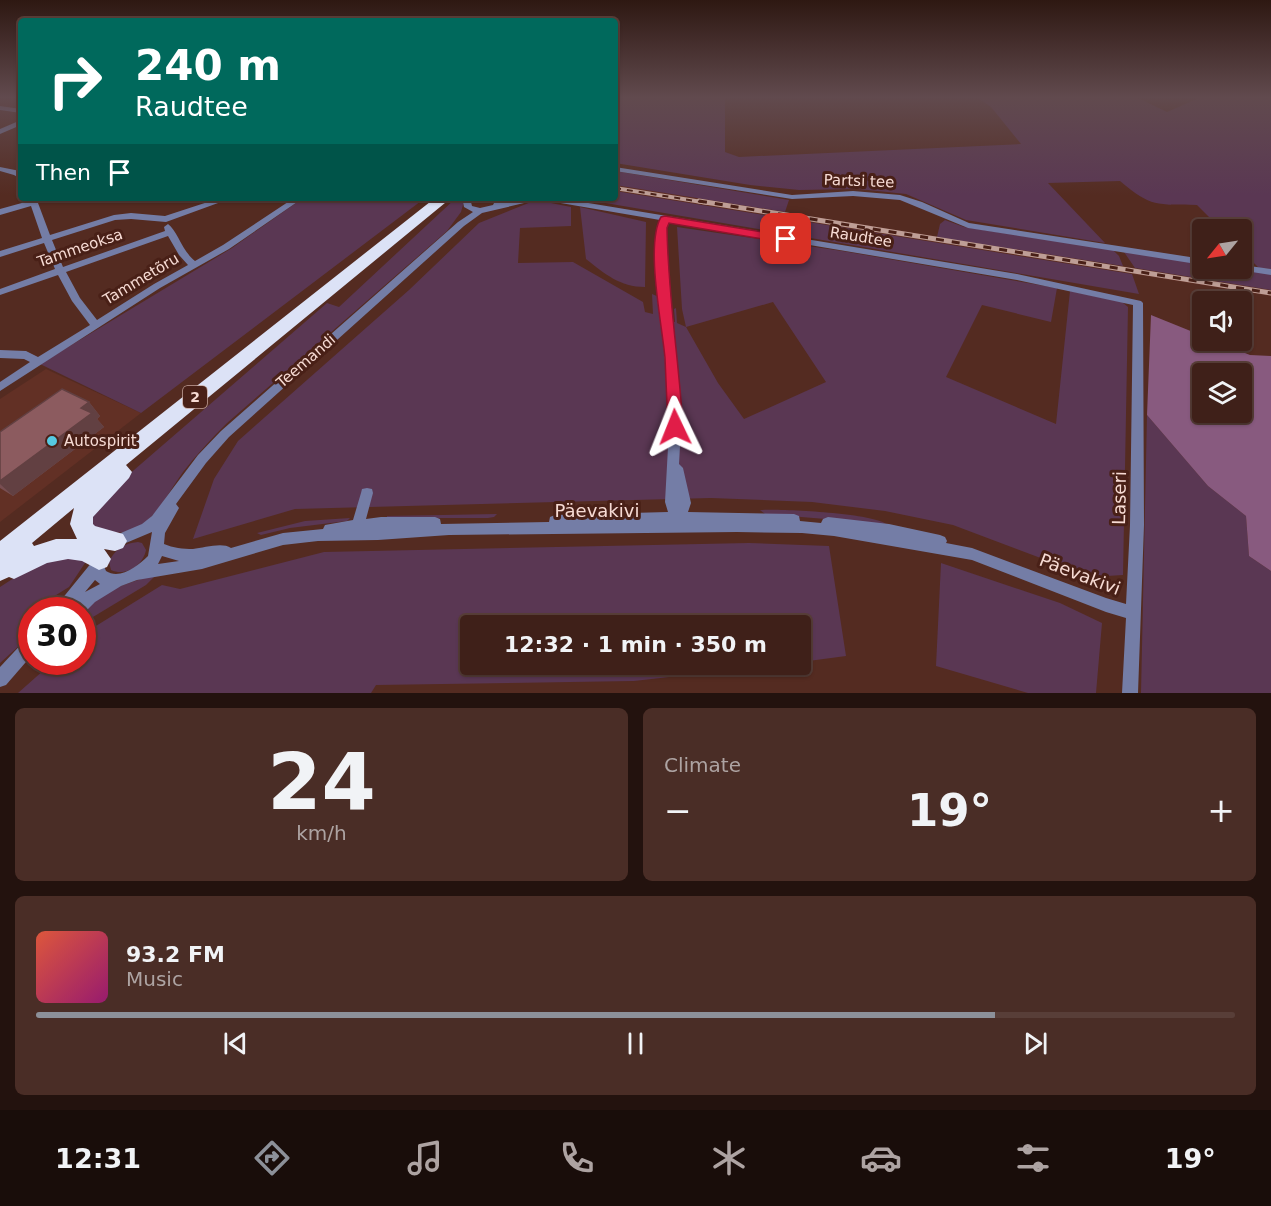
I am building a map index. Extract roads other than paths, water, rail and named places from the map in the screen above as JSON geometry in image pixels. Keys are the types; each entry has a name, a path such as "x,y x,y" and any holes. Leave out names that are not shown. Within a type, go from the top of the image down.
{"highway":[{"name":"2","path":"0,570 121,472 228,382 296,320 440,201"},
{"name":"2","path":"0,555 259,346 296,320"},
{"path":"115,541 95,538 84,533 81,526 85,508 121,472"},
{"path":"0,539 30,525 95,477"},
{"path":"0,577 27,560 44,553 68,548 82,548 98,562"}],"street":[{"path":"0,169 18,174"},
{"name":"Partsi tee","path":"618,169 792,196 890,196 914,202 951,220 968,225 1192,260"},
{"path":"0,212 30,201"},
{"path":"33,201 60,271 84,312 96,325"},
{"path":"0,254 120,217 166,219 219,201"},
{"name":"Tammetõru","path":"0,387 293,201"},
{"name":"Teemandi","path":"445,238 468,201"},
{"path":"470,201 479,212 497,201"},
{"name":"Raudtee","path":"560,201 1017,277 1138,303"},
{"name":"Teemandi","path":"72,597 115,541 140,532 157,520 202,459 225,434 445,238 479,212"},
{"path":"166,219 180,253 186,261 195,265"},
{"path":"665,219 662,228 662,268 675,400 675,459 671,502 679,523"},
{"name":"Tammeoksa","path":"0,292 170,232"},
{"path":"1252,269 1271,272"},
{"name":"Laseri","path":"1130,693 1137,525 1138,303"},
{"path":"0,354 17,354 38,362"},
{"path":"356,530 367,493"},
{"name":"Teemandi","path":"90,597 117,581 137,574 153,560 157,543 178,494"},
{"name":"Päevakivi","path":"137,574 202,563 283,538 356,530 381,524 500,523 620,518 737,526 802,527 934,546 972,554 1133,613"},
{"name":"Päevakivi","path":"157,543 176,555 194,556 225,551 296,532 356,530"},
{"path":"140,532 153,534 157,543"},
{"path":"98,562 102,578 117,581"},
{"path":"3,676 18,659"},
{"path":"3,676 18,665"}],"railway":[{"path":"618,188 708,203"},
{"path":"699,201 1271,293"}],"place":[{"name":"Autospirit","path":"52,441"}]}
